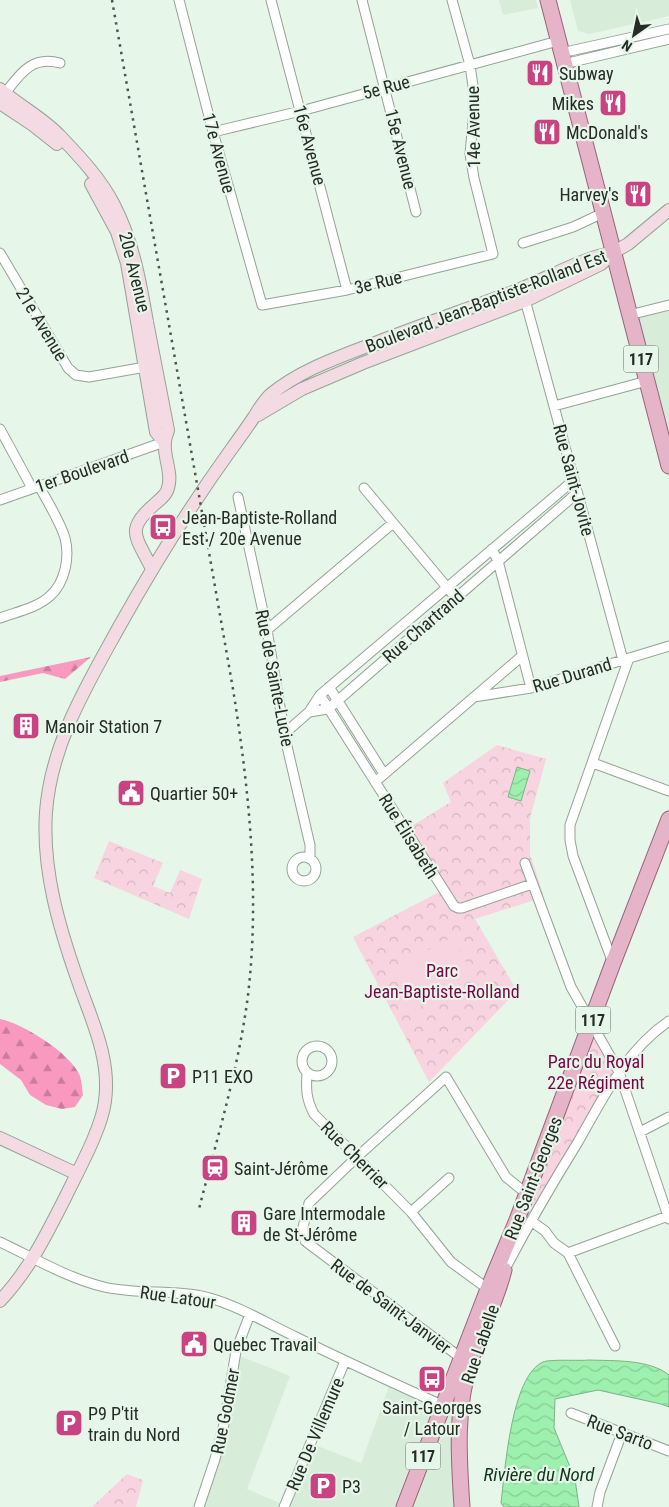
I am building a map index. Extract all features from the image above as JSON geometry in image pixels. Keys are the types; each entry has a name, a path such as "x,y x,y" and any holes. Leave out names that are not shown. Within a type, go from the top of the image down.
{"main road":[{"name":"117","path":"548,0 669,466"},
{"name":"Rue Saint-Georges","path":"404,1507 488,1290 524,1220 527,1194 669,819"},
{"name":"Rue Labelle","path":"462,1507 459,1442 465,1385 470,1363 497,1296 504,1271 524,1220"},
{"path":"433,1431 439,1427 447,1427 454,1432 459,1442"}],"street":[{"name":"17e Avenue","path":"180,0 213,132 262,305"},
{"name":"16e Avenue","path":"271,0 347,290"},
{"name":"15e Avenue","path":"362,0 416,212"},
{"name":"14e Avenue","path":"452,0 470,65 475,100 470,154 493,254"},
{"name":"5e Rue","path":"561,53 669,29"},
{"name":"5e Rue","path":"213,132 301,111 470,65 669,39"},
{"path":"1,96 27,67 38,61 50,60 60,63"},
{"name":"20e Avenue","path":"1,96 53,140 90,182 116,232 127,264 150,366 156,432 164,442 169,477 168,488 165,494 140,518 136,527 136,537"},
{"name":"Boulevard Jean-Baptiste-Rolland Est","path":"254,418 302,388 524,294 601,264 669,210"},
{"path":"523,243 573,227 603,213"},
{"name":"21e Avenue","path":"0,252 68,368 76,376 88,378 150,366"},
{"name":"3e Rue","path":"262,305 347,290 493,254"},
{"name":"Boulevard Jean-Baptiste-Rolland Est","path":"0,1301 34,1258 77,1174 100,1120 105,1102 106,1079 99,1040 62,935 52,891 47,848 46,813 52,771 62,740 79,701 152,569 200,494 264,401 293,379 354,352 395,336 524,294"},
{"name":"Rue Saint-Jovite","path":"524,294 574,480 626,659"},
{"path":"629,315 669,305"},
{"path":"395,336 400,348"},
{"path":"354,352 359,364"},
{"path":"554,406 647,380"},
{"path":"0,429 64,536 67,547 62,580 50,596 39,603 0,618"},
{"name":"1er Boulevard","path":"0,500 164,442"},
{"name":"Rue Chartrand","path":"285,733 309,712 320,695 329,687 574,480"},
{"path":"364,488 456,598"},
{"name":"Rue Chartrand","path":"328,709 578,493"},
{"name":"Rue de Sainte-Lucie","path":"238,497 267,630 285,733 310,845 310,859"},
{"path":"525,522 534,531"},
{"path":"267,630 393,523"},
{"path":"136,537 162,553"},
{"path":"136,537 152,569"},
{"path":"492,549 498,562 531,688"},
{"name":"Rue Durand","path":"474,697 531,688 669,646"},
{"name":"Rue Durand","path":"375,782 522,656"},
{"path":"613,963 573,856 570,825 593,763 626,659"},
{"name":"Rue Élisabeth","path":"329,687 384,774"},
{"name":"Rue Élisabeth","path":"320,695 454,906 462,908 532,884"},
{"path":"309,712 328,709"},
{"path":"593,763 669,791"},
{"path":"525,863 571,987 619,1072 668,1218 568,1253"},
{"name":"Rue Labelle","path":"524,1220 619,1072 640,1046 658,1029 669,1022"},
{"name":"Rue Cherrier","path":"308,1073 306,1093 308,1104 314,1114 411,1212 451,1262 488,1290"},
{"path":"357,1157 446,1077 506,1177 527,1194"},
{"path":"640,1132 669,1117"},
{"path":"0,1138 77,1174"},
{"name":"Rue de Saint-Janvier","path":"357,1157 309,1203 303,1227 305,1241 461,1358"},
{"path":"411,1212 449,1178"},
{"path":"524,1220 545,1231 554,1243 568,1253 615,1346"},
{"name":"Rue Latour","path":"0,1242 82,1280 105,1287 210,1298 250,1314 345,1361 462,1414"},
{"name":"Rue Godmer","path":"199,1507 216,1460 236,1351 250,1314"},
{"name":"Rue De Villemure","path":"284,1507 345,1361"},
{"name":"Rue Sarto","path":"571,1413 669,1451"},
{"path":"597,1507 600,1492 622,1433"}],"shaded area":[{"path":"499,0 536,0 538,8 503,15"},
{"path":"570,0 669,0 669,16 589,34 578,31"},
{"path":"669,300 669,443 629,315"},
{"path":"240,1356 290,1376 247,1489 282,1504 305,1441 361,1463 390,1384 464,1419 467,1507 196,1507 216,1444 228,1386"}],"green space":[{"path":"91,657 65,679 43,673 0,682 0,676"},
{"name":"Parc Jean-Baptiste-Rolland","path":"497,745 546,759 530,818 530,854 544,897 475,919 517,991 429,1082 353,937 447,888 410,827 451,802 443,783"},
{"path":"109,841 163,863 153,886 170,893 180,870 202,879 189,919 94,878"},
{"path":"453,937 474,978 413,1010 391,969"},
{"path":"0,1019 21,1026 33,1033 57,1049 75,1067 81,1078 83,1095 75,1107 62,1109 46,1105 30,1095 21,1080 0,1064"},
{"name":"Parc du Royal 22e Régiment","path":"592,1023 619,1072 534,1207 530,1208"},
{"path":"127,1474 143,1480 136,1507 92,1507"}],"water":[{"path":"517,767 530,771 521,801 508,797"},
{"name":"Rivière du Nord","path":"589,1360 641,1363 661,1370 669,1375 669,1407 598,1390 555,1399 554,1428 575,1479 579,1507 504,1507 501,1503 512,1426 517,1404 532,1371 543,1362"}],"railway":[{"path":"112,0 233,689 244,765 251,842 253,919 248,995 233,1076 199,1209"}],"place":[{"name":"Subway","path":"540,73"},
{"name":"Mikes","path":"613,103"},
{"name":"McDonald's","path":"547,132"},
{"name":"Harvey's","path":"638,194"},
{"name":"Jean-Baptiste-Rolland Est / 20e Avenue","path":"163,527"},
{"name":"Manoir Station 7","path":"26,726"},
{"name":"Quartier 50+","path":"131,793"},
{"name":"P11 EXO","path":"173,1076"},
{"name":"Saint-Jérôme","path":"215,1168"},
{"name":"Gare Intermodale de St-Jérôme","path":"244,1223"},
{"name":"Quebec Travail","path":"194,1344"},
{"name":"Saint-Georges / Latour","path":"432,1379"},
{"name":"P9 P'tit train du Nord","path":"69,1423"},
{"name":"P3","path":"323,1486"}]}
